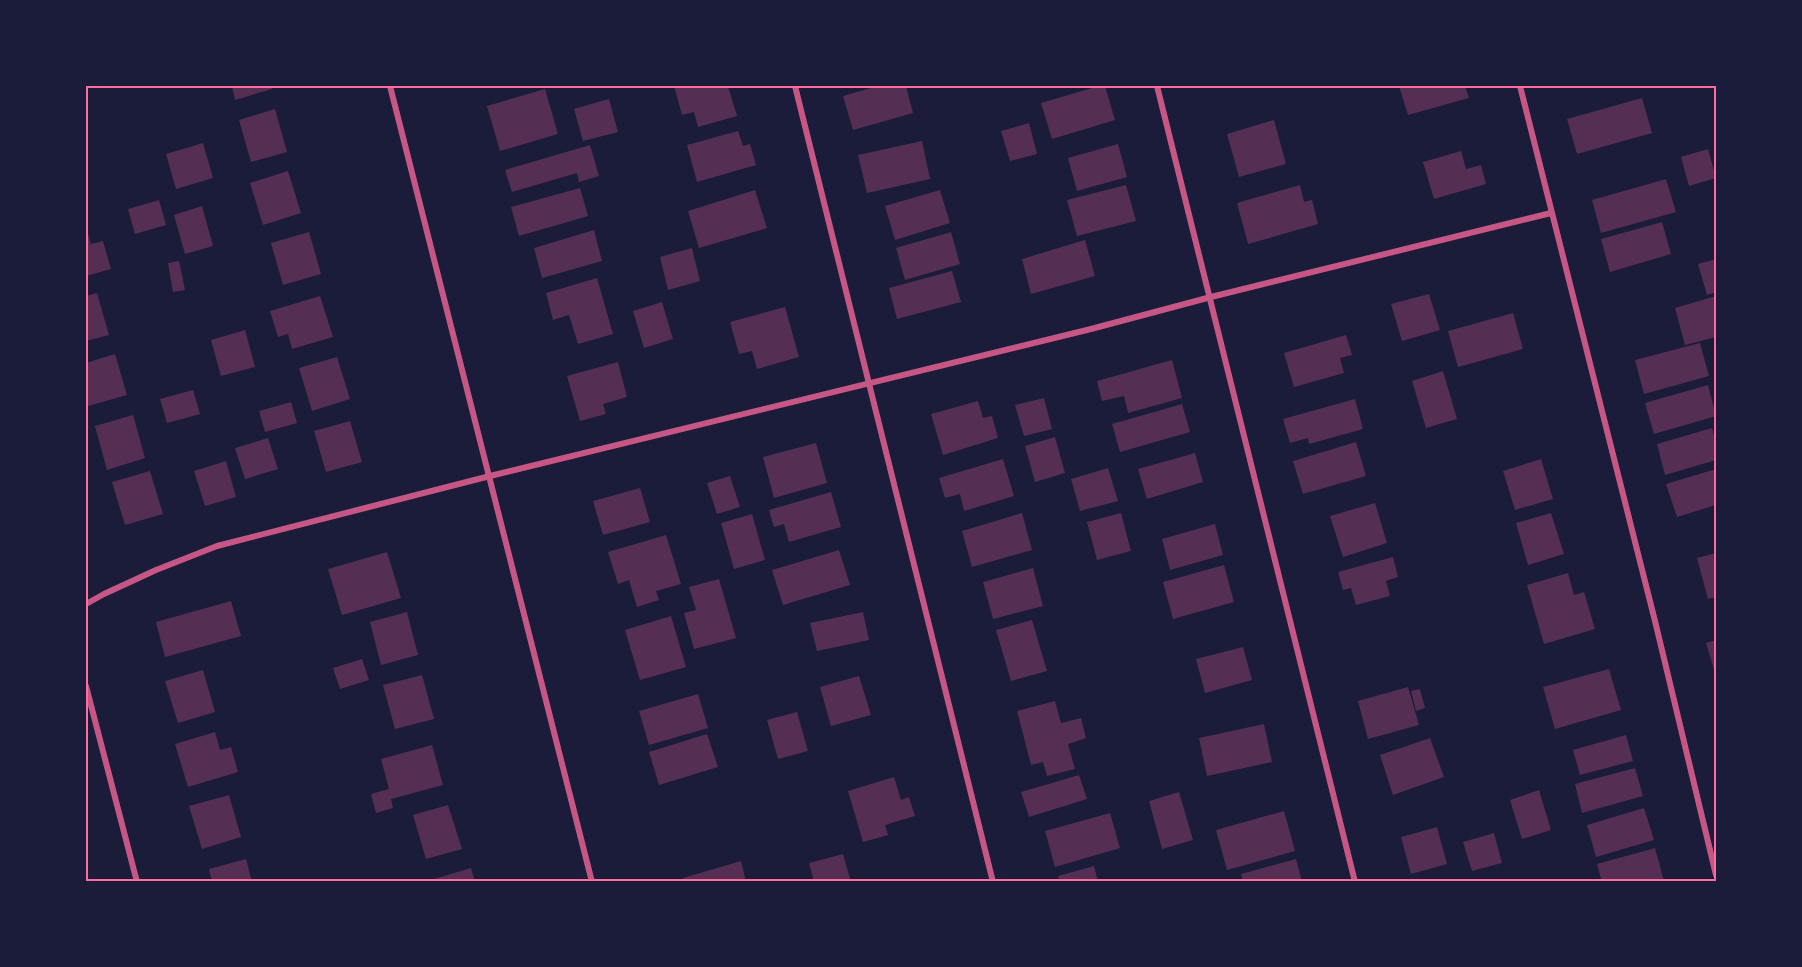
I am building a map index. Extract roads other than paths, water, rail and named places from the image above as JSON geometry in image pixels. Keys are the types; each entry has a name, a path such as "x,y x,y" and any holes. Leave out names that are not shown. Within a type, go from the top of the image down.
{"street":[{"path":"390,86 592,882"},
{"path":"795,86 993,882"},
{"path":"1157,86 1355,882"},
{"path":"1520,86 1655,621 1716,876"},
{"path":"86,604 156,570 217,546 1551,213"},
{"path":"86,686 137,882"}]}
